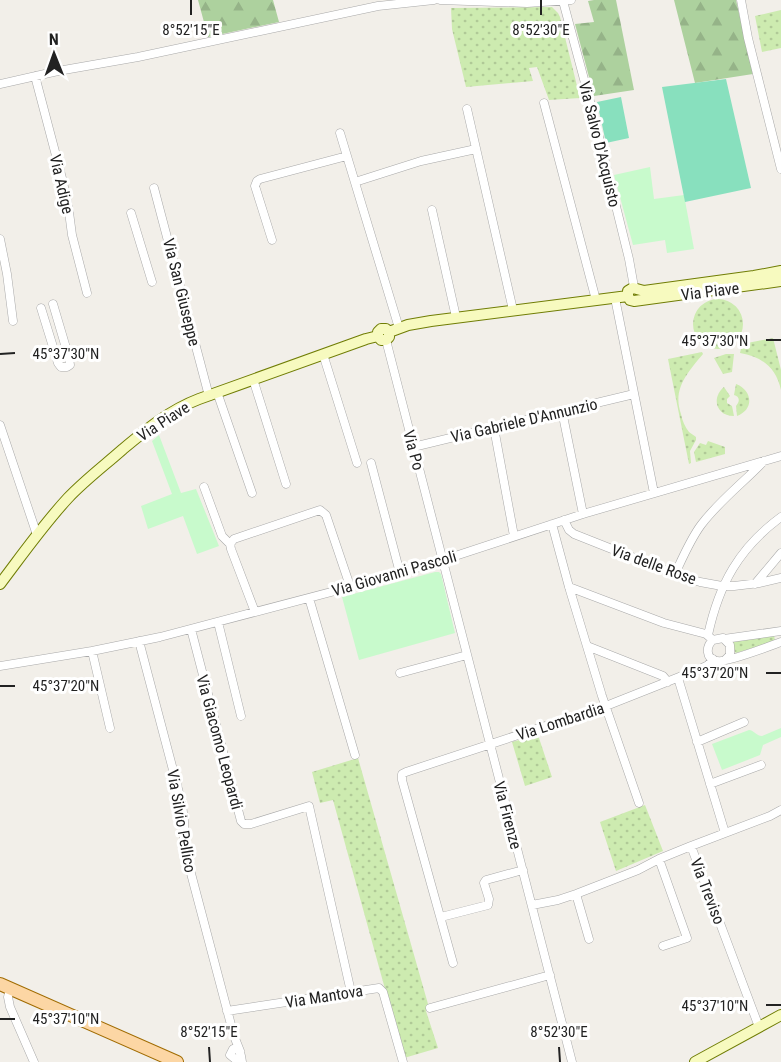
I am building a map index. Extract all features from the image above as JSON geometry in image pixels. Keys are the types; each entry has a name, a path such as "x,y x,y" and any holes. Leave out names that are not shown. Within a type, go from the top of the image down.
{"main road":[{"path":"5,987 177,1062"}],"street":[{"path":"0,84 378,6 434,0"},
{"path":"440,0 527,3 567,0"},
{"name":"Via Salvo D'Acquisto","path":"567,0 629,259 635,294"},
{"path":"741,0 748,38 781,169"},
{"name":"Via Adige","path":"35,76 66,192 72,235 87,293"},
{"path":"544,103 596,300"},
{"path":"467,110 513,310"},
{"name":"Via Po","path":"340,133 355,182 413,447 443,560"},
{"path":"355,182 420,161 476,149"},
{"path":"272,240 255,186 257,181 346,156"},
{"name":"Via San Giuseppe","path":"154,188 213,394 252,493"},
{"path":"432,210 456,317"},
{"path":"131,213 152,282"},
{"path":"0,239 13,321"},
{"name":"Via Piave","path":"0,584 37,535 74,492 132,442 185,405 322,354 388,334 412,324 615,298 781,271"},
{"name":"Via Piave","path":"635,294 758,285 781,281"},
{"path":"615,298 654,493"},
{"path":"41,308 58,363 61,367 67,367 70,365 69,358 53,304"},
{"path":"322,354 357,463"},
{"path":"253,380 286,484"},
{"name":"Via Gabriele D'Annunzio","path":"413,447 634,394"},
{"path":"562,411 583,514"},
{"path":"0,425 37,535"},
{"path":"494,428 513,536"},
{"name":"Via Giovanni Pascoli","path":"0,666 139,641 309,598 400,573 583,514 781,456"},
{"path":"675,574 687,547 700,527 723,499 764,461"},
{"path":"371,463 400,573"},
{"path":"732,470 739,485"},
{"path":"204,487 222,536 230,543 255,612"},
{"path":"230,543 234,539 320,510 326,514 350,586"},
{"path":"781,517 752,541 722,586 715,604 708,648 709,655 717,661 725,660 781,642 777,637 781,631"},
{"name":"Via delle Rose","path":"564,520 574,534 694,580 722,586 754,584 781,578"},
{"path":"552,524 587,646 639,803"},
{"path":"754,584 781,553"},
{"name":"Via Firenze","path":"443,560 572,1062"},
{"path":"569,587 664,623 710,637 724,639 781,631"},
{"path":"309,598 355,755"},
{"path":"218,622 241,716"},
{"name":"Via Giacomo Leopardi","path":"191,629 241,821 246,825 251,825 309,806 351,992"},
{"path":"724,639 731,648 730,655 725,660"},
{"name":"Via Silvio Pellico","path":"139,641 182,804 184,847 234,1036 233,1057"},
{"path":"587,646 662,675 668,682"},
{"path":"92,651 110,728"},
{"path":"400,673 467,655"},
{"name":"Via Lombardia","path":"441,917 402,774 606,706 706,666 713,659"},
{"path":"678,678 725,833"},
{"path":"697,742 744,723"},
{"path":"710,784 761,765"},
{"name":"Via Treviso","path":"759,1027 691,846 781,810"},
{"path":"532,905 576,894 691,846"},
{"path":"659,859 687,938 663,946"},
{"path":"453,963 441,917 488,905 489,899 484,883 486,879 523,870"},
{"path":"576,894 589,939"},
{"path":"430,1008 550,975"},
{"path":"5,987 9,1005 34,1062"},
{"name":"Via Mantova","path":"227,1011 377,988 382,990 403,1062"},
{"path":"694,1062 781,1015"}],"green space":[{"path":"198,0 273,0 279,22 208,37"},
{"path":"616,0 634,90 594,96 575,24 594,22 588,1"},
{"path":"674,0 736,0 753,74 695,83"},
{"path":"552,7 560,17 580,98 549,100 537,67 529,68 533,81 466,87 452,29 451,8"},
{"path":"781,10 781,48 762,52 755,16"},
{"path":"726,79 751,188 685,202 662,87"},
{"path":"621,97 629,138 606,143 597,102"},
{"path":"650,167 654,199 684,195 694,249 667,253 665,240 633,245 614,175"},
{"path":"718,299 736,306 743,324 736,342 718,349 700,342 693,324 700,306"},
{"path":"773,338 781,370 781,390 776,376 767,365 755,357 740,353 742,344"},
{"path":"702,352 703,354 683,381 679,397 684,423 689,432 696,437 690,451 691,463 689,464 668,359"},
{"path":"734,354 732,372 723,374 714,358"},
{"path":"736,384 745,391 749,400 747,409 737,416 736,406 739,399 734,395"},
{"path":"724,387 730,396 727,403 732,406 734,416 723,413 717,406 718,396"},
{"path":"159,435 181,493 196,489 219,546 197,554 183,516 148,529 141,506 172,494 152,441"},
{"path":"708,441 725,447 725,454 696,462 694,452 700,443 706,445"},
{"path":"435,572 441,574 455,633 359,660 342,597"},
{"path":"774,635 775,641 735,652 732,641"},
{"path":"781,728 781,737 763,745 760,755 722,770 712,744 749,730 762,736"},
{"path":"538,735 552,777 525,786 512,742"},
{"path":"358,758 428,1004 426,1011 438,1048 404,1058 333,800 320,803 312,772"},
{"path":"645,805 663,851 616,871 600,822"}]}
